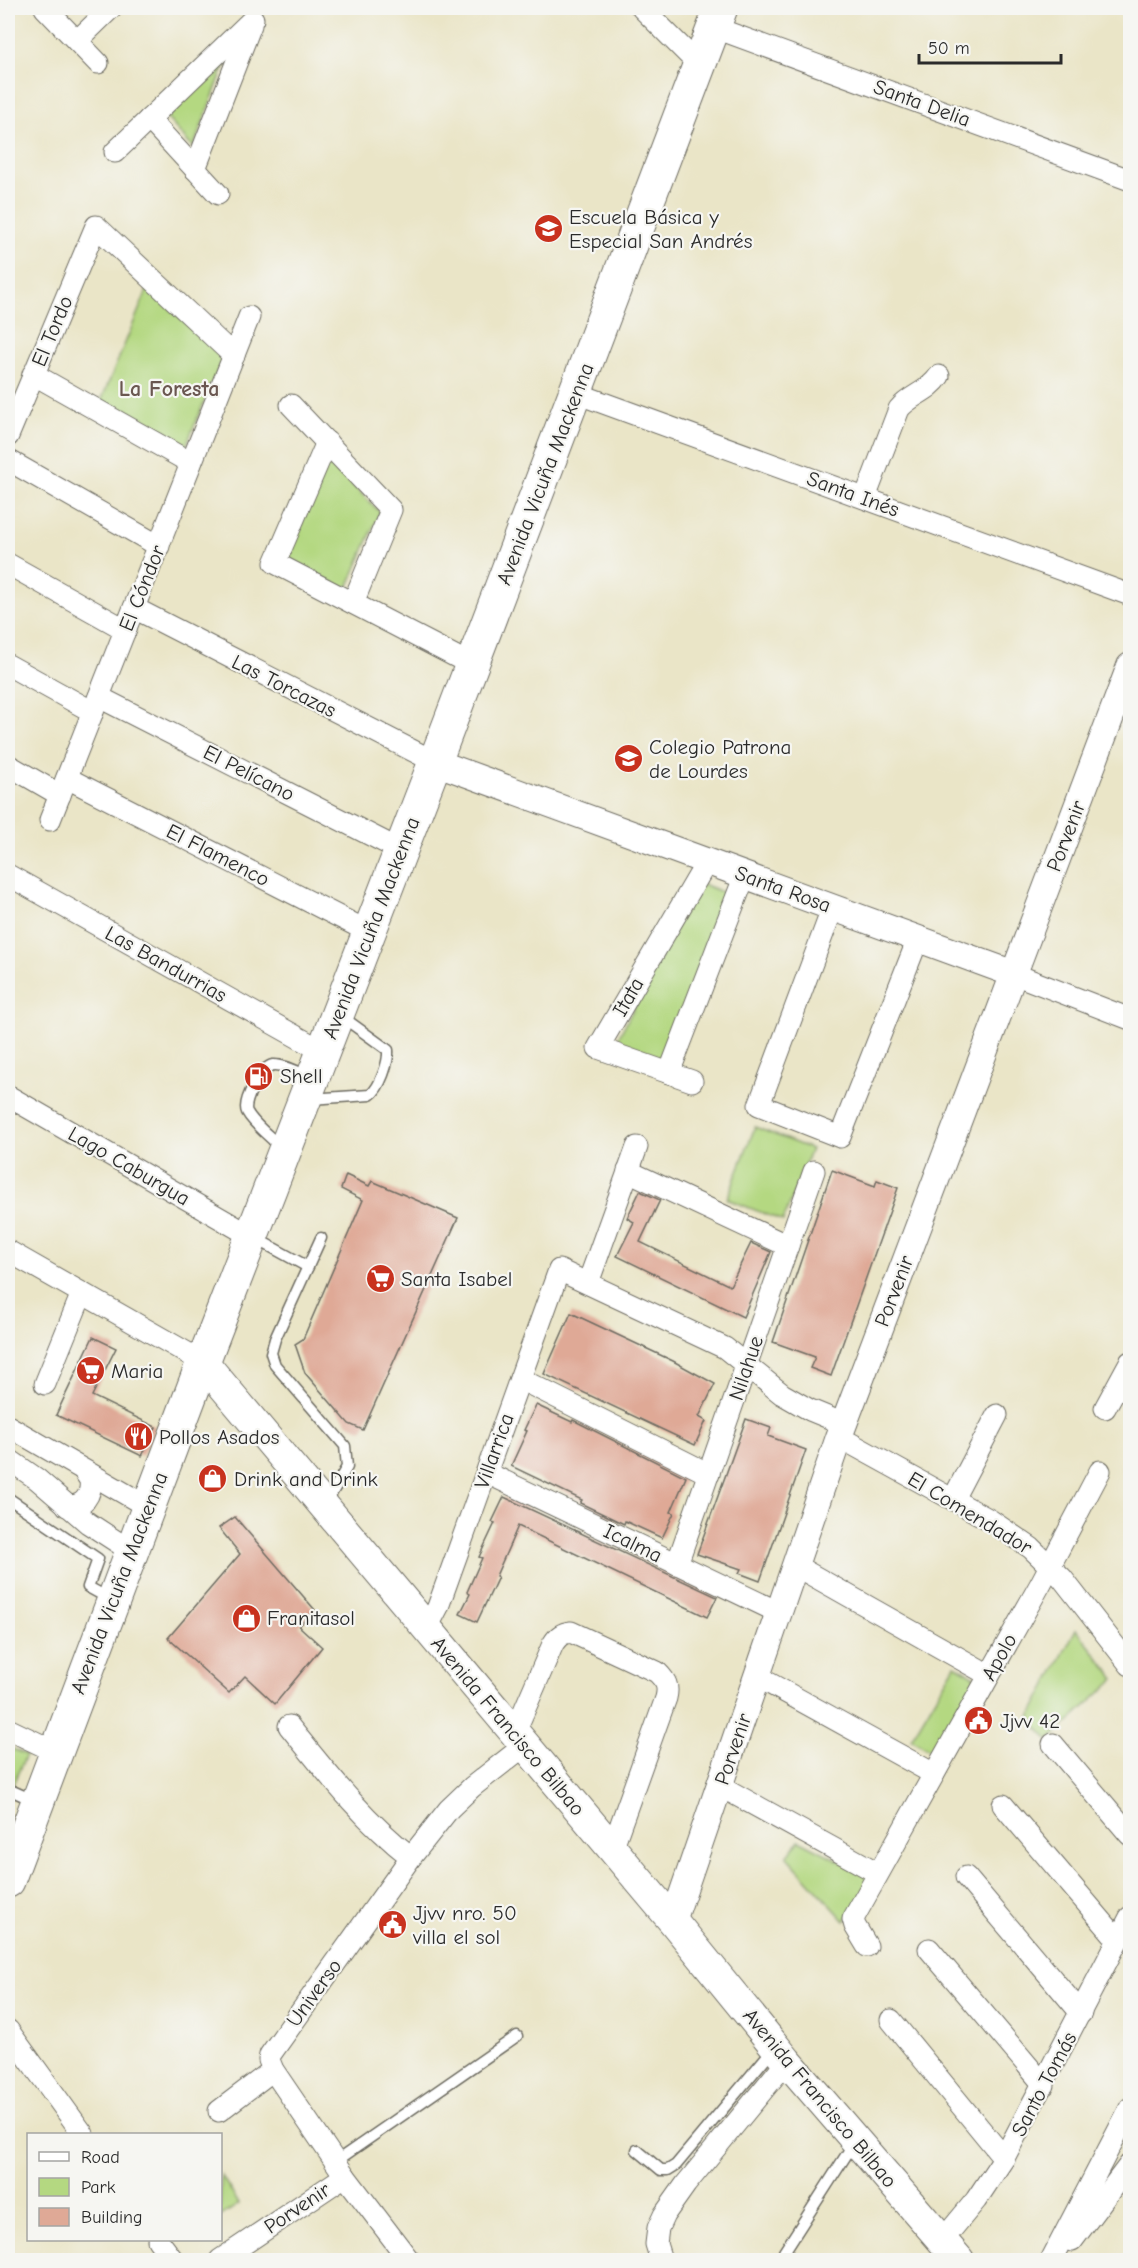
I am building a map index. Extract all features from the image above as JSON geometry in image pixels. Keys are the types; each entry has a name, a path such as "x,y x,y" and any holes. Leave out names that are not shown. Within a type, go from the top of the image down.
{"main road":[{"name":"Avenida Vicuña Mackenna","path":"8,1881 202,1362 435,762 717,17"},
{"name":"Avenida Francisco Bilbao","path":"202,1362 673,1921 781,2054 950,2251"}],"street":[{"path":"45,8 98,63"},
{"path":"77,41 111,8"},
{"path":"642,8 699,65"},
{"path":"115,152 255,13"},
{"path":"195,169 255,13"},
{"name":"Santa Delia","path":"717,17 1131,180"},
{"path":"149,119 218,194"},
{"name":"El Tordo","path":"8,436 96,226 234,356"},
{"name":"El Cóndor","path":"50,820 249,317"},
{"path":"33,374 191,463"},
{"path":"865,498 899,409 905,402 928,389 939,376"},
{"name":"Santa Inés","path":"576,393 1131,595"},
{"path":"291,405 391,510 353,603"},
{"path":"327,442 275,563 472,665"},
{"path":"8,460 159,546"},
{"path":"8,564 126,630"},
{"name":"Las Torcazas","path":"134,608 435,762"},
{"name":"El Pelícano","path":"8,664 400,850"},
{"name":"Porvenir","path":"673,1921 841,1430 1131,666"},
{"name":"Santa Rosa","path":"435,762 708,860 1131,1019"},
{"name":"El Flamenco","path":"8,765 64,786 369,932"},
{"name":"Itata","path":"692,1081 598,1048 708,860"},
{"path":"669,1073 745,874"},
{"name":"Las Bandurrias","path":"8,875 314,1076"},
{"path":"834,908 759,1105 840,1137 918,939"},
{"name":"Lago Caburgua","path":"8,1096 251,1236"},
{"path":"588,1283 637,1146"},
{"path":"628,1171 788,1246"},
{"name":"Nilahue","path":"677,1564 814,1171"},
{"name":"Avenida Francisco Bilbao","path":"8,1251 202,1362"},
{"name":"El Comendador","path":"559,1270 734,1354 770,1386 793,1401 1011,1533 1050,1565 1131,1665"},
{"name":"Villarrica","path":"426,1630 438,1607 559,1270"},
{"path":"45,1384 82,1293"},
{"path":"1106,1408 1131,1362"},
{"path":"520,1379 709,1474"},
{"path":"953,1499 997,1415"},
{"path":"8,1426 148,1507"},
{"path":"8,1459 37,1479 103,1534 131,1551"},
{"path":"68,1506 81,1503 88,1497 90,1480 84,1470"},
{"name":"Apolo","path":"867,1946 855,1926 854,1919 1100,1471"},
{"name":"Icalma","path":"486,1473 780,1613"},
{"path":"796,1566 989,1674"},
{"path":"519,1740 553,1644 564,1632 571,1632 636,1662 657,1672 664,1679 668,1689 666,1698 612,1849"},
{"path":"758,1677 933,1774"},
{"path":"289,1726 355,1807 380,1832 411,1857"},
{"path":"8,1729 56,1752"},
{"name":"Universo","path":"273,2070 269,2060 273,2050 411,1857 461,1797 519,1740"},
{"path":"1053,1743 1131,1835"},
{"path":"720,1786 878,1873"},
{"path":"1003,1805 1118,1940"},
{"path":"966,1876 1081,2013"},
{"name":"Santo Tomás","path":"950,2251 976,2200 1004,2158 1044,2085 1131,1917"},
{"path":"928,1949 1044,2085"},
{"path":"891,2020 1004,2158"},
{"path":"8,2030 82,2133"},
{"path":"661,2260 656,2244 658,2228 664,2215 781,2054"},
{"path":"219,2111 273,2070 340,2169 409,2260"},
{"path":"1051,2260 1131,2108"},
{"path":"1057,2260 1131,2164"},
{"name":"Porvenir","path":"220,2260 340,2169"},
{"path":"159,2241 173,2260"}],"lane":[{"path":"285,1151 248,1114 246,1101 263,1071 270,1066 280,1066 370,1095 375,1091 388,1056 388,1050 338,1014"},
{"path":"251,1236 308,1267"},
{"path":"321,1238 275,1339 271,1353 275,1365 345,1446 347,1467 324,1507"},
{"path":"8,1498 98,1559 88,1587 112,1601"},
{"path":"8,1789 37,1802"},
{"path":"340,2169 517,2036"},
{"path":"637,2150 661,2170 668,2170 676,2165 781,2054"},
{"path":"784,2252 847,2151 856,2141"}],"green space":[{"path":"228,57 193,148 166,117"},
{"path":"148,288 223,357 185,448 101,401"},
{"path":"326,459 380,512 347,590 285,558"},
{"path":"699,883 730,895 661,1061 615,1044"},
{"path":"755,1127 811,1149 783,1221 727,1199"},
{"path":"1076,1629 1115,1679 1049,1740 1029,1719"},
{"path":"955,1665 977,1678 933,1752 911,1739"},
{"path":"8,1747 26,1755 13,1784 8,1781"},
{"path":"799,1840 875,1879 845,1921 787,1857"},
{"path":"222,2177 239,2204 222,2215"}],"building":[{"path":"832,1170 875,1186 877,1180 898,1188 831,1376 810,1368 815,1357 773,1342"},
{"name":"Santa Isabel","path":"346,1175 369,1186 372,1181 458,1218 363,1430 349,1424 305,1373 295,1344 303,1339 363,1200 341,1189"},
{"path":"640,1191 660,1200 640,1242 730,1286 751,1243 771,1252 743,1317 617,1256 634,1222 627,1218"},
{"path":"571,1313 673,1361 715,1384 699,1417 706,1421 695,1445 544,1374"},
{"path":"93,1337 116,1348 92,1396 156,1427 142,1456 56,1415"},
{"path":"536,1405 572,1422 573,1420 686,1477 671,1512 674,1513 662,1538 625,1521 624,1524 580,1503 582,1500 511,1466"},
{"path":"746,1419 771,1428 768,1436 806,1450 760,1581 739,1573 741,1569 697,1554"},
{"path":"504,1497 717,1597 707,1617 518,1526 477,1622 460,1614 470,1594 467,1592 482,1558 479,1557 495,1523 492,1522"},
{"name":"Franitasol","path":"235,1517 315,1610 299,1626 322,1647 275,1704 245,1676 229,1693 168,1638 240,1554 219,1528"}],"place":[{"name":"Escuela Básica y Especial San Andrés","path":"548,229"},
{"name":"Colegio Patrona de Lourdes","path":"628,759"},
{"name":"Shell","path":"259,1076"},
{"name":"Santa Isabel","path":"380,1279"},
{"name":"Maria","path":"90,1371"},
{"name":"Pollos Asados","path":"138,1437"},
{"name":"Drink and Drink","path":"213,1479"},
{"name":"Franitasol","path":"246,1618"},
{"name":"Jjvv 42","path":"979,1721"},
{"name":"Jjvv nro. 50 villa el sol","path":"392,1925"}],"district":[{"name":"La Foresta","path":"169,389"}]}
